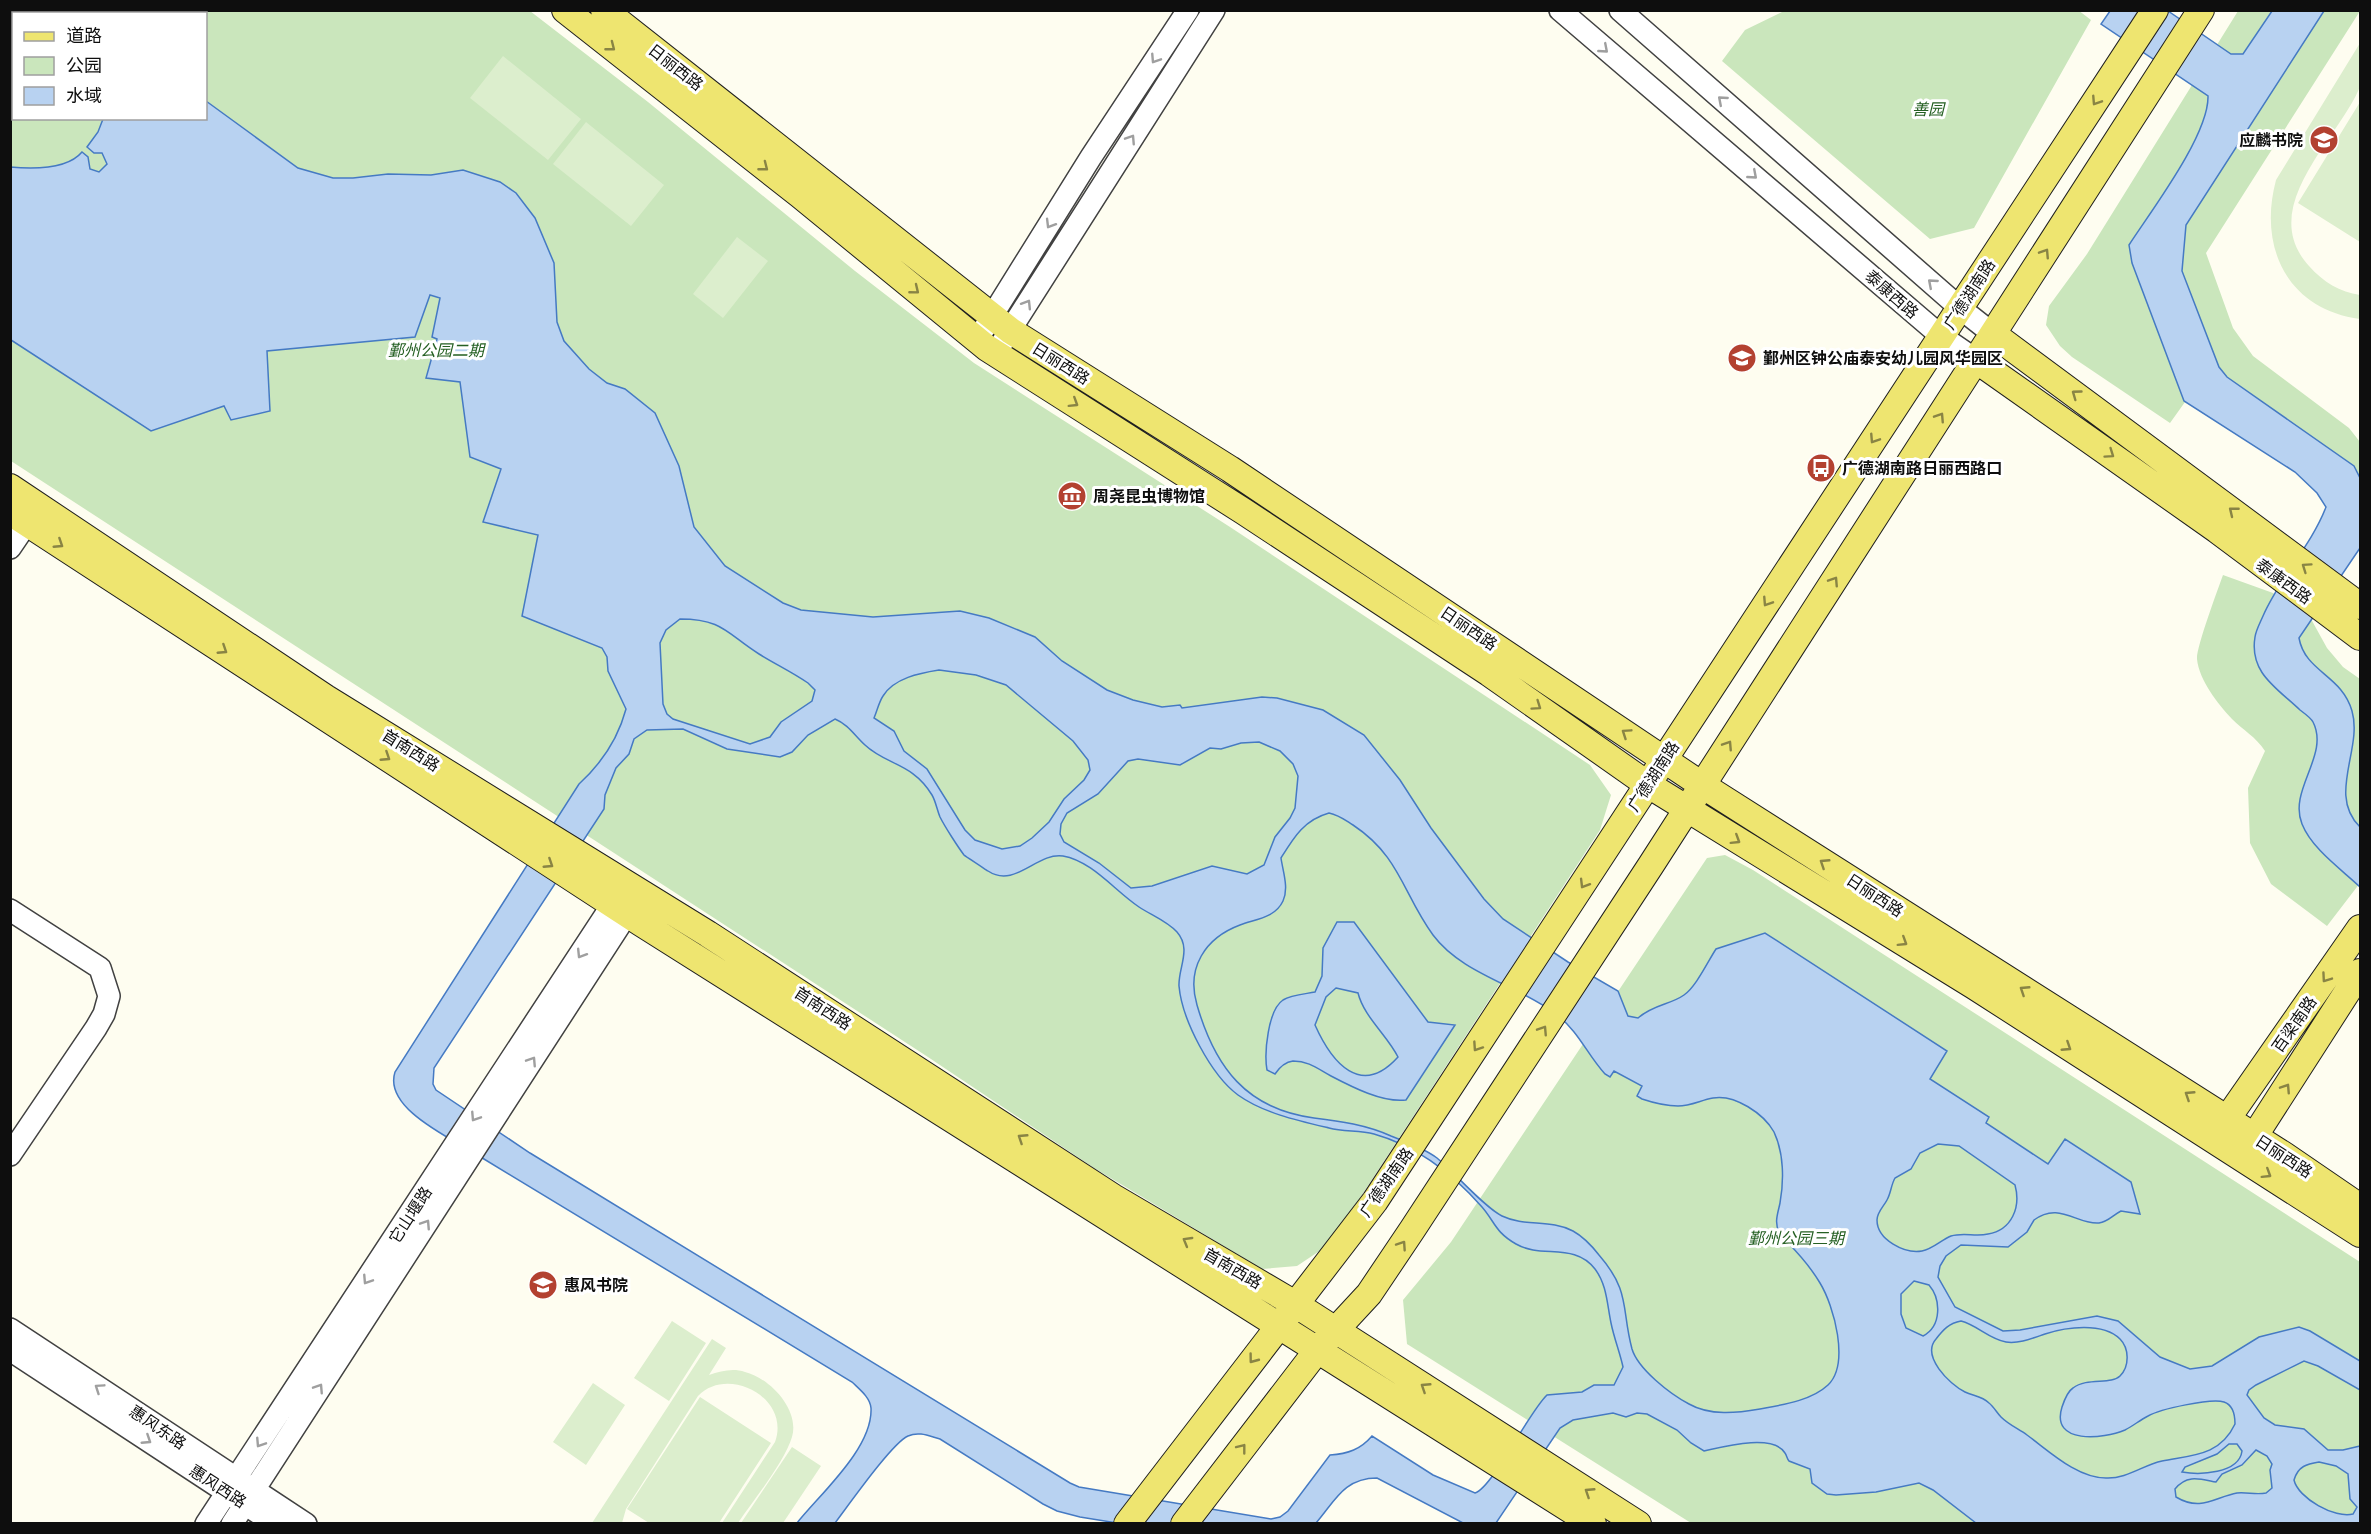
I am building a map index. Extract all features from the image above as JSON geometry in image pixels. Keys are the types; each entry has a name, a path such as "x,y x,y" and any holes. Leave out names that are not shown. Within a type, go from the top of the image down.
{"main road":[{"name":"日丽西路","path":"565,10 800,195 986,346 1489,673 1687,810 1974,986 2248,1147 2361,1208"},
{"name":"日丽西路","path":"604,10 1002,324 1230,469 2220,1130"},
{"name":"广德湖南路","path":"1127,1524 1375,1201 1573,903 1614,834 2155,10"},
{"path":"1184,1524 1327,1339 1369,1294 1687,810 2196,18"},
{"name":"泰康西路","path":"1994,334 2200,485 2272,558"},
{"name":"泰康西路","path":"1977,360 2217,530 2272,558 2326,596 2361,637"},
{"name":"首南西路","path":"10,487 326,698 708,934 1113,1197 1295,1304 1327,1339 1593,1524"},
{"name":"首南西路","path":"19,517 620,910 1280,1324 1327,1339 1638,1524"},
{"name":"泰康西路","path":"2326,596 2361,606"},
{"name":"百梁南路","path":"2220,1130 2360,929"},
{"name":"百梁南路","path":"2248,1147 2361,972"},
{"name":"日丽西路","path":"2248,1147 2361,1234"}],"street":[{"path":"1002,324 1091,157 1188,10"},
{"path":"986,346 1214,10"},
{"name":"泰康西路","path":"1560,10 1941,336 1977,360"},
{"name":"泰康西路","path":"1620,10 1960,308 1994,334"},
{"path":"10,548 19,517"},
{"path":"10,910 100,968 109,996 104,1014 96,1028 10,1155"},
{"name":"它山堰路","path":"206,1524 240,1491 620,910"},
{"name":"惠风东路","path":"10,1329 240,1491 306,1524"},
{"name":"惠风西路","path":"10,1350 240,1491 275,1524"},
{"name":"它山堰路","path":"232,1524 240,1491"}],"green space":[{"name":"善园","path":"2078,10 2091,20 1974,228 1930,239 1722,61 1745,30 1784,11"},
{"name":"鄞州公园二期","path":"10,11 530,11 648,102 855,271 974,363 1230,527 1590,765 1611,795 1600,830 1330,1244 1297,1266 1262,1269 1094,1168 928,1057 11,461"},
{"path":"2238,11 2360,11 2206,253 2233,328 2253,356 2349,428 2360,442 2360,521 2317,493 2295,472 2185,402 2170,423 2072,357 2060,346 2046,325 2049,306 2087,254"},
{"path":"2360,43 2361,84 2348,109 2306,175 2296,198 2291,221 2295,244 2309,266 2332,285 2360,295 2360,319 2335,313 2314,302 2297,288 2284,271 2275,251 2271,229 2271,205 2276,180"},
{"path":"503,56 581,119 548,160 470,98"},
{"path":"2360,102 2360,242 2298,203"},
{"path":"586,122 664,185 631,226 553,164"},
{"path":"737,237 768,261 723,318 693,294"},
{"path":"2223,575 2273,593 2311,619 2327,648 2343,667 2360,679 2360,883 2327,926 2271,884 2250,843 2248,788 2265,751 2215,699 2201,675 2197,659 2203,631"},
{"name":"鄞州公园三期","path":"1725,855 1753,870 2360,1262 2360,1523 1691,1523 1407,1344 1403,1300 1451,1242 1707,858"},
{"path":"672,1321 706,1343 669,1401 634,1378"},
{"path":"712,1339 726,1348 709,1375 732,1370 755,1375 773,1388 792,1416 792,1437 776,1469 738,1523 722,1523 775,1442 778,1426 774,1412 766,1400 754,1391 740,1385 725,1384 711,1387 698,1396 626,1509 622,1523 592,1523"},
{"path":"593,1383 625,1405 586,1465 553,1442"},
{"path":"700,1397 771,1443 719,1523 649,1523 627,1509"},
{"path":"792,1447 821,1466 783,1523 741,1523"}],"water":[{"path":"159,10 160,12 81,12"},
{"path":"2110,11 2168,11 2231,54 2243,54 2272,11 2324,11 2186,225 2182,271 2219,367 2227,377 2354,466 2360,478 2360,548 2299,638 2308,659 2340,689 2352,711 2353,741 2346,801 2360,827 2360,887 2320,850 2302,824 2299,811 2300,798 2313,760 2317,734 2311,719 2267,679 2256,660 2254,650 2256,632 2270,602 2312,535 2326,507 2317,493 2295,472 2184,401 2132,263 2129,245 2189,151 2206,112 2208,96 2101,24"},
{"path":"207,102 298,168 333,178 388,174 431,175 463,170 500,182 516,193 535,218 554,263 557,322 564,341 589,369 607,383 625,389 655,413 679,466 694,527 725,566 783,603 801,610 873,617 960,611 989,618 1035,637 1062,661 1107,690 1133,700 1162,707 1180,705 1182,708 1262,697 1277,698 1323,710 1364,735 1400,780 1431,828 1484,899 1503,919 1568,962 1618,991 1628,1016 1638,1018 1684,995 1697,980 1716,949 1765,933 1947,1051 1930,1079 1989,1117 1986,1123 2048,1164 2065,1139 2131,1182 2140,1214 2121,1211 2108,1220 2091,1223 2060,1213 2052,1213 2034,1220 2027,1232 2008,1247 1961,1245 1946,1256 1940,1266 1938,1277 1955,1307 2003,1331 2097,1316 2118,1321 2160,1357 2190,1369 2212,1366 2259,1337 2299,1327 2310,1331 2360,1361 2360,1390 2318,1366 2304,1361 2256,1385 2249,1390 2247,1395 2264,1418 2275,1425 2304,1429 2328,1450 2343,1450 2360,1446 2360,1523 1976,1523 1933,1490 1919,1483 1876,1492 1827,1494 1812,1483 1810,1469 1789,1461 1779,1447 1770,1444 1747,1443 1704,1451 1677,1430 1647,1414 1637,1413 1626,1417 1613,1413 1573,1420 1560,1428 1496,1523 1463,1523 1377,1478 1366,1479 1348,1486 1316,1523 1117,1523 1057,1511 940,1439 916,1434 908,1436 892,1450 835,1523 797,1523 843,1470 864,1439 871,1408 864,1393 852,1382 438,1132 409,1110 399,1098 394,1086 395,1072 579,784 608,750 619,730 626,709 608,671 607,657 602,648 522,616 538,535 483,522 501,469 470,457 460,382 426,378 437,339 432,337 440,298 430,295 415,337 267,351 270,411 231,420 224,406 151,431 11,340 10,167 49,167 68,162 82,152 88,157 90,169 99,172 107,164 102,153 94,153 87,147 98,132 103,120 207,120","holes":["680,619 706,622 724,629 759,654 808,683 815,690 812,701 781,722 770,737 750,744 673,719 667,714 663,704 660,643 666,630","939,670 976,675 1006,685 1073,741 1088,760 1090,770 1084,780 1064,799 1049,822 1020,846 1002,849 975,840 965,830 927,769 904,751 894,731 874,718 882,698 894,685 908,677","835,719 840,721 873,752 908,770 925,784 942,821 964,855 988,871 1007,876 1053,856 1074,859 1093,870 1139,907 1169,925 1177,932 1184,945 1179,986 1186,1015 1208,1061 1228,1086 1248,1101 1282,1116 1335,1129 1374,1134 1405,1146 1433,1163 1459,1183 1509,1240 1526,1248 1568,1253 1587,1261 1599,1275 1604,1288 1612,1329 1623,1367 1614,1385 1594,1385 1582,1392 1547,1395 1491,1478 1475,1493 1433,1475 1372,1436 1354,1450 1330,1455 1288,1511 1280,1517 1271,1519 1079,1487 530,1153 436,1090 433,1084 434,1068 604,809 605,795 616,768 629,754 634,739 647,730 683,729 727,749 780,757 792,752 808,735","1259,742 1280,751 1293,764 1298,776 1295,808 1275,837 1264,865 1247,874 1212,866 1152,886 1131,888 1099,863 1064,842 1060,834 1061,824 1067,813 1098,794 1128,761 1138,759 1180,765 1210,748 1221,749 1241,743","1329,813 1336,815 1369,837 1391,863 1423,920 1445,948 1459,960 1556,1014 1571,1028 1605,1074 1610,1077 1614,1071 1642,1086 1637,1096 1651,1102 1674,1106 1713,1098 1730,1099 1756,1112 1769,1125 1777,1140 1782,1167 1777,1225 1781,1235 1820,1283 1834,1320 1839,1350 1838,1363 1835,1376 1828,1385 1805,1399 1751,1410 1715,1412 1689,1404 1656,1380 1635,1357 1621,1290 1609,1268 1587,1242 1576,1233 1564,1227 1502,1216 1487,1206 1437,1158 1421,1148 1363,1126 1290,1113 1252,1095 1237,1081 1224,1066 1204,1027 1194,991 1197,967 1201,956 1217,938 1240,925 1270,914 1280,907 1286,891 1281,858 1295,836 1313,820","1938,1144 1959,1146 2015,1185 2017,1201 2013,1216 2009,1223 1996,1232 1983,1235 1951,1236 1922,1251 1900,1248 1882,1234 1877,1220 1895,1178 1911,1169 1920,1153","1914,1281 1929,1285 1933,1291 1938,1312 1934,1326 1923,1336 1906,1328 1901,1314 1901,1294","1961,1321 2006,1342 2021,1341 2073,1328 2104,1330 2120,1339 2127,1357 2120,1376 2116,1379 2079,1385 2071,1389 2066,1396 2060,1419 2064,1428 2071,1433 2081,1436 2105,1436 2125,1430 2163,1410 2217,1401 2230,1405 2235,1424 2229,1435 2204,1452 2155,1463 2114,1478 2085,1474 2064,1463 2007,1422 1986,1401 1965,1392 1952,1383 1939,1369 1934,1361 1932,1346 1944,1330","2229,1444 2237,1444 2242,1451 2239,1459 2226,1469 2208,1473 2182,1472 2185,1467 2217,1454","2256,1450 2267,1456 2272,1464 2270,1470 2272,1488 2266,1493 2237,1493 2200,1503 2176,1497 2175,1489 2184,1481 2194,1479 2216,1482 2222,1474 2242,1465","2319,1462 2336,1466 2348,1474 2350,1499 2357,1507 2353,1514 2345,1515 2318,1506 2302,1494 2297,1487 2294,1480 2298,1472 2307,1465"]},
{"path":"1337,922 1354,922 1428,1022 1455,1025 1406,1100 1388,1099 1368,1093 1304,1062 1287,1063 1275,1074 1267,1070 1267,1043 1274,1013 1278,1005 1286,998 1315,992 1322,976 1323,948","holes":["1336,988 1358,993 1365,1010 1398,1057 1385,1069 1372,1075 1360,1075 1349,1071 1339,1063 1315,1025 1326,997"]}],"place":[{"name":"应麟书院","path":"2324,140"},
{"name":"鄞州区钟公庙泰安幼儿园风华园区","path":"1742,358"},
{"name":"广德湖南路日丽西路口","path":"1821,468"},
{"name":"周尧昆虫博物馆","path":"1072,496"},
{"name":"惠风书院","path":"543,1285"}]}
